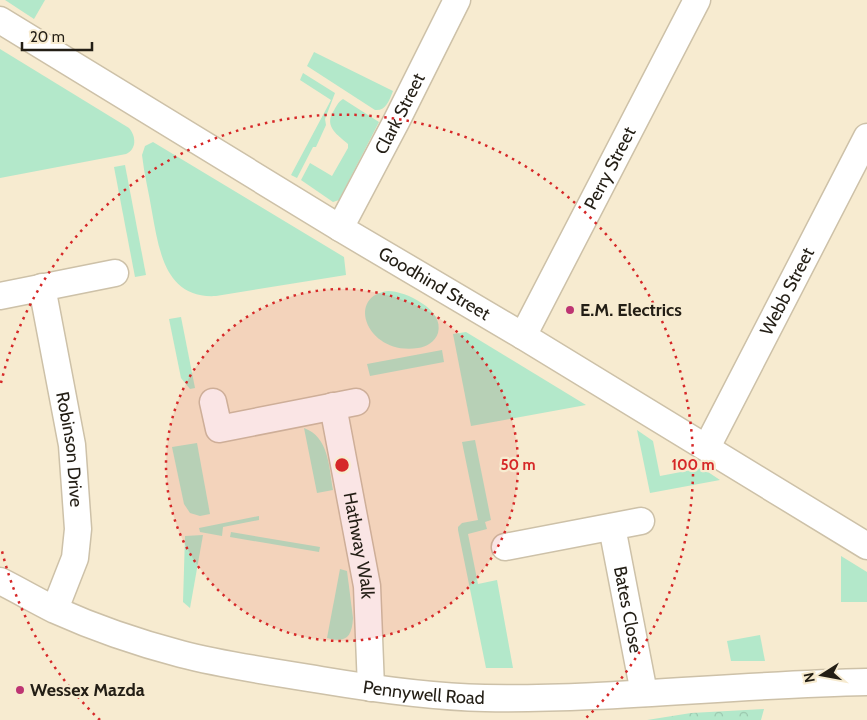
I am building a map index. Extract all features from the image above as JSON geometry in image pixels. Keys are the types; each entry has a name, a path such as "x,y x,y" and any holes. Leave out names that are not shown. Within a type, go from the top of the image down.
{"street":[{"name":"Clark Street","path":"340,228 457,0"},
{"name":"Perry Street","path":"523,336 697,0"},
{"name":"Goodhind Street","path":"0,20 340,228 707,447 805,510 867,546"},
{"name":"Webb Street","path":"707,447 867,136"},
{"path":"0,296 115,273"},
{"name":"Robinson Drive","path":"42,287 72,445 78,529 75,558 55,609"},
{"name":"Hathway Walk","path":"213,402 219,428 345,404 367,586 371,688"},
{"path":"505,547 641,521"},
{"name":"Bates Close","path":"612,527 644,693"},
{"name":"Pennywell Road","path":"0,581 55,609 115,633 182,654 371,688 430,695 528,698 811,683 867,682"}],"green space":[{"path":"5,0 45,0 34,19"},
{"path":"0,49 129,128 134,138 134,146 130,152 0,178"},
{"path":"314,52 393,91 387,105 382,109 375,110 307,66"},
{"path":"303,73 335,93 325,119 326,125 316,147 313,147 297,178 291,175 331,100 300,80"},
{"path":"343,99 379,122 339,200 333,202 301,180 310,163 332,176 348,148 348,144 336,134 330,122 338,103"},
{"path":"153,142 344,257 346,275 216,296 199,295 185,289 175,281 168,269 158,242 142,155 145,146"},
{"path":"125,165 146,275 135,277 114,167"},
{"path":"388,291 414,298 436,317 439,325 438,333 427,345 418,348 400,348 386,343 375,335 368,324 365,313 367,303 375,295"},
{"path":"181,317 195,388 190,389 181,378 169,319"},
{"path":"466,332 586,405 471,426 453,334"},
{"path":"442,350 444,362 370,376 367,364"},
{"path":"304,428 319,438 323,446 329,463 333,490 317,493"},
{"path":"637,430 653,441 660,476 702,468 720,480 650,493"},
{"path":"475,440 491,520 485,522 487,529 468,534 478,584 497,580 513,668 486,668 458,530 462,523 478,520 462,442"},
{"path":"197,443 210,514 200,516 190,513 184,504 172,447"},
{"path":"259,516 259,520 223,527 222,536 200,532 199,528"},
{"path":"231,532 320,547 319,552 230,537"},
{"path":"203,535 190,608 183,602 185,536"},
{"path":"841,556 867,572 867,602 841,602"},
{"path":"340,569 347,571 353,618 349,634 339,640 327,638"},
{"path":"760,635 765,661 731,661 727,641"},
{"path":"764,709 761,720 647,720 691,713"}],"place":[{"name":"E.M. Electrics","path":"570,310"},
{"name":"Wessex Mazda","path":"20,690"}]}
